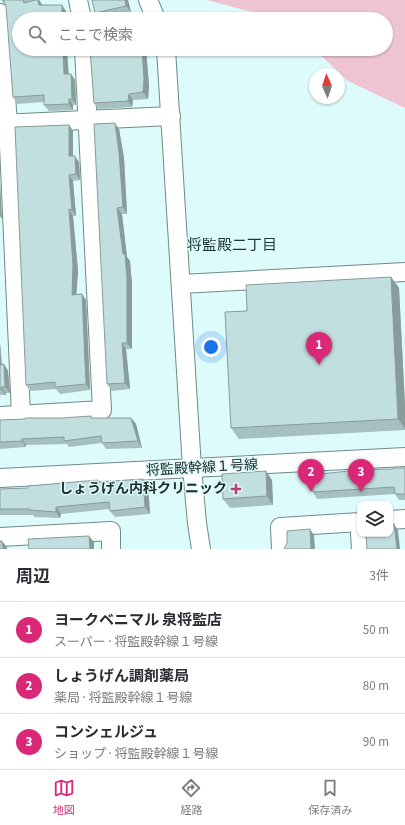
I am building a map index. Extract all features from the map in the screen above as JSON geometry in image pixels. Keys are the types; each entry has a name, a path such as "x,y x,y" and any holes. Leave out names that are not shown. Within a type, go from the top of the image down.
{"street":[{"path":"78,0 81,12"},
{"path":"148,0 153,12"},
{"path":"0,13 4,124 21,415"},
{"path":"0,416 102,410 84,56"},
{"path":"167,56 192,468 201,549"},
{"path":"4,124 171,116"},
{"path":"181,284 405,272"},
{"name":"将監殿幹線１号線","path":"0,478 405,457"},
{"path":"393,520 405,520"},
{"path":"281,549 280,527 357,523"},
{"path":"0,537 27,542 111,531 111,549"},
{"path":"360,537 361,549"}],"shaded area":[{"path":"207,0 405,0 405,108 348,81 345,78 345,68 334,68 321,56 393,56 393,12 252,12"}],"building":[{"path":"3,0 23,0 24,3 38,0 39,5 62,5 62,12 12,12 12,56 63,56 64,74 71,74 72,99 69,99 69,104 44,105 44,95 13,97 6,6"},
{"path":"92,0 125,0 126,6 95,12"},
{"path":"91,56 142,56 143,92 129,94 128,101 94,103"},
{"path":"115,123 119,152 123,207 117,208 123,254 125,254 127,278 127,343 122,343 125,383 107,384 94,124"},
{"path":"69,125 69,156 75,156 76,174 69,175 72,210 69,209 73,265 72,295 82,294 86,384 55,387 55,382 26,385 15,127"},
{"path":"391,277 398,419 231,428 225,312 247,311 246,285"},
{"path":"4,364 5,387 1,387 0,389 0,365"},
{"path":"91,416 91,418 131,418 138,441 102,443 101,436 64,441 64,437 22,439 22,441 0,442 0,420"},
{"path":"405,468 405,494 395,494 394,487 313,492 311,475 349,470"},
{"path":"266,471 267,496 223,499 222,474"},
{"path":"143,479 145,507 110,511 109,502 56,507 56,512 30,509 0,509 0,489 28,488 28,486 98,480 98,482"},
{"path":"394,524 397,549 367,549 366,537 393,537"},
{"path":"310,529 311,549 284,549 287,543 287,531"},
{"path":"89,536 90,549 29,549 28,539"},
{"path":"0,541 2,541 3,549 0,549"}],"place":[{"name":"ヨークベニマル 泉将監店","path":"319,365"},
{"name":"しょうげん内科クリニック","path":"236,489"},
{"name":"しょうげん調剤薬局","path":"311,492"},
{"name":"コンシェルジュ","path":"361,492"}],"district":[{"name":"将監殿二丁目","path":"232,245"}]}
